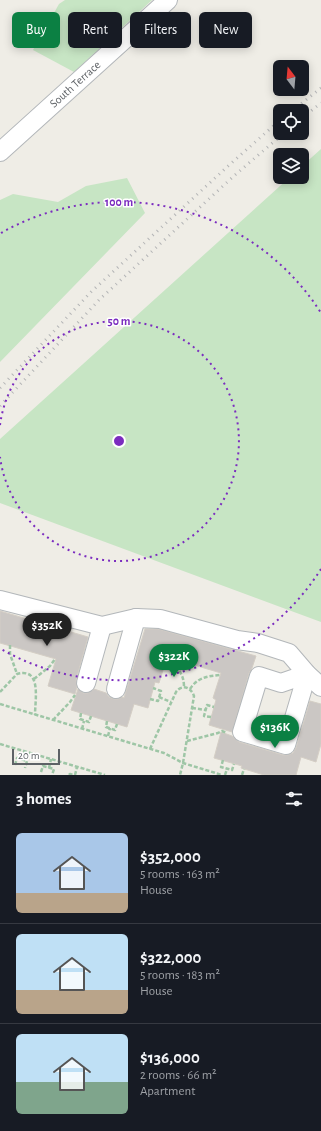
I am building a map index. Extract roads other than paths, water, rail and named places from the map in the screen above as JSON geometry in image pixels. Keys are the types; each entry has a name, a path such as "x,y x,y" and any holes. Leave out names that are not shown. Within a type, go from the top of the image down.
{"street":[{"name":"South Terrace","path":"0,152 168,0"},
{"path":"0,600 102,626 136,618 160,619 237,640 258,643 289,653 321,688"},
{"path":"116,689 136,618"},
{"path":"86,683 102,626"},
{"path":"307,674 286,745 242,732 259,676 281,683 307,674"}],"railway":[{"path":"301,104 321,88"},
{"path":"309,112 321,103"},
{"path":"0,388 91,292 273,126"},
{"path":"0,406 99,300 235,175 276,140"}]}
